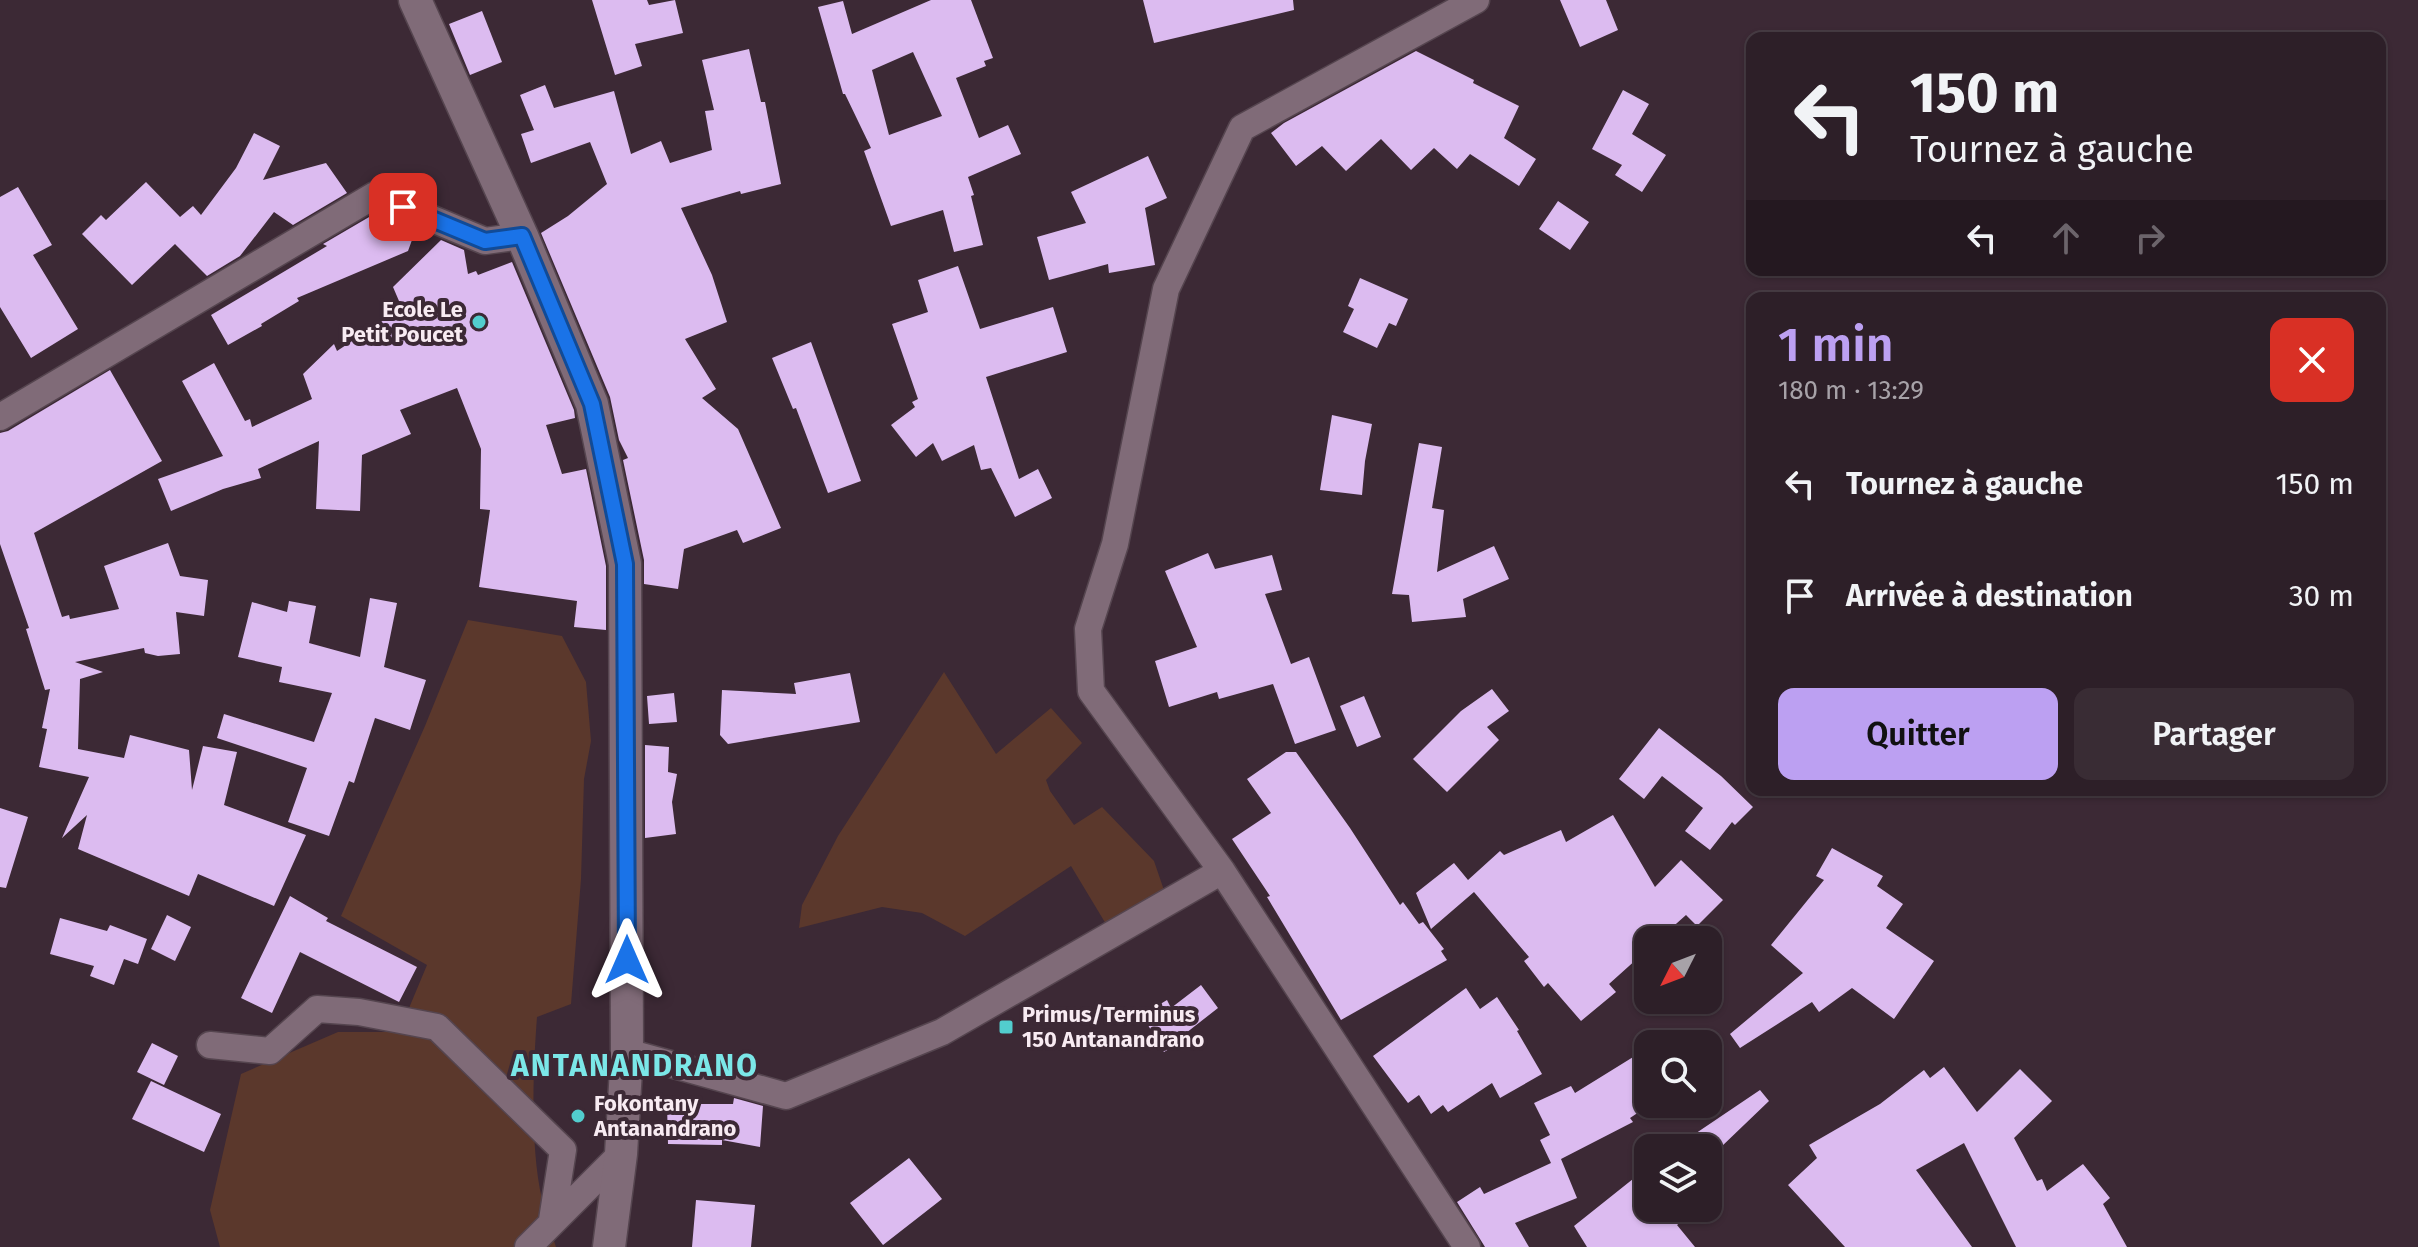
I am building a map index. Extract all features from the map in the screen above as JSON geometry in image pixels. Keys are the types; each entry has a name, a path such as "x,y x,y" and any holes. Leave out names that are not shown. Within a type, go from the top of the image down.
{"street":[{"path":"415,0 522,236 592,404 625,564 627,1052 621,1154 609,1247"},
{"path":"1467,1247 1222,871 1091,691 1088,629 1115,544 1166,289 1242,128 1476,0"},
{"path":"0,417 375,195 485,241 522,236"},
{"path":"627,1052 786,1096 942,1032 1222,871"},
{"path":"210,1045 270,1051 317,1009 359,1012 437,1027 563,1150 552,1220"},
{"path":"528,1247 621,1154"}],"shaded area":[{"path":"468,620 562,636 586,682 591,741 584,779 581,879 571,1004 537,1017 536,1156 543,1205 556,1247 220,1247 210,1210 241,1074 338,1032 399,1032 427,965 341,916"},
{"path":"944,672 996,754 1051,708 1082,743 1046,780 1050,791 1074,825 1102,807 1154,861 1168,902 1112,934 1071,866 965,936 922,913 882,907 799,928 802,905 838,836"}],"building":[{"path":"592,0 647,0 649,5 675,0 683,33 635,44 642,66 615,75"},
{"path":"931,0 971,0 993,58 984,61 986,66 956,78 979,138 1008,125 1021,154 968,177 983,245 954,252 943,210 891,226 864,151 871,148 843,94 818,7 843,1 852,34","holes":["913,52 942,116 889,135 872,70"]},
{"path":"1143,0 1293,0 1294,10 1154,43"},
{"path":"1560,0 1606,0 1618,30 1580,47"},
{"path":"482,11 502,62 470,75 449,24"},
{"path":"749,49 761,102 765,102 781,184 741,194 740,191 681,208 712,275 727,322 685,339 716,389 702,398 738,429 781,528 743,543 737,530 684,549 678,589 644,584 644,560 623,460 628,458 619,440 610,397 541,233 568,216 607,184 590,142 531,163 521,134 534,130 520,95 545,85 554,108 614,91 631,154 661,141 670,163 712,150 705,111 714,110 702,60"},
{"path":"1416,51 1519,106 1504,138 1536,159 1519,186 1470,154 1457,169 1434,148 1411,170 1381,139 1346,171 1322,146 1296,166 1271,133"},
{"path":"1623,90 1649,104 1632,134 1666,155 1642,192 1615,175 1622,165 1592,149"},
{"path":"254,133 280,146 263,180 326,163 347,193 293,225 274,212 240,256 207,276 175,244 132,285 82,234 101,215 106,220 146,182 180,217 193,206 201,215 236,168"},
{"path":"1148,156 1167,198 1145,208 1155,265 1109,273 1108,264 1049,280 1037,237 1086,223 1071,192"},
{"path":"18,187 52,245 33,255 78,329 31,358 0,307 0,197"},
{"path":"1558,201 1589,222 1570,250 1539,229"},
{"path":"376,213 416,229 408,251 297,298 299,301 228,345 211,315"},
{"path":"441,240 464,250 468,274 476,271 478,275 512,262 574,410 575,418 546,425 562,474 586,469 606,566 606,630 574,627 577,601 479,587 490,510 480,509 481,449 457,388 400,410 411,434 362,455 360,511 316,509 319,441 258,469 261,478 223,489 171,511 158,479 223,456 182,381 214,363 245,421 250,419 252,427 312,399 303,374 334,344 337,351 402,308 393,287"},
{"path":"958,266 980,329 1053,307 1067,352 986,377 1019,479 1038,469 1052,498 1015,517 991,468 981,470 974,445 942,461 933,443 916,457 891,425 915,407 912,402 918,399 892,324 928,312 918,280"},
{"path":"1360,278 1408,299 1396,326 1389,323 1377,348 1343,332 1354,309 1348,306"},
{"path":"811,342 861,481 828,493 796,408 793,409 772,358"},
{"path":"110,370 162,461 34,533 62,617 69,615 70,619 119,609 104,566 168,543 180,576 208,580 204,616 176,612 180,654 158,656 145,653 144,648 75,662 103,672 80,679 78,749 124,758 130,735 189,750 192,790 203,746 237,752 224,805 306,835 274,906 198,874 189,896 78,849 87,815 62,838 89,777 39,767 47,729 42,728 50,689 45,690 26,629 29,628 0,544 0,433"},
{"path":"1332,415 1372,424 1362,495 1320,490"},
{"path":"1419,443 1442,447 1432,508 1444,510 1437,572 1494,546 1509,579 1463,599 1466,617 1412,622 1409,595 1392,594"},
{"path":"1208,553 1215,569 1272,555 1282,590 1265,594 1291,664 1309,657 1336,730 1295,744 1273,684 1219,699 1217,692 1169,707 1155,661 1197,647 1165,571"},
{"path":"370,598 397,603 384,667 426,680 410,730 375,718 354,783 349,781 329,836 288,822 307,768 217,738 224,714 314,742 332,693 279,682 282,667 238,657 252,602 287,612 289,601 316,606 309,643 360,657"},
{"path":"850,673 860,722 728,744 720,735 722,690 796,694 794,683"},
{"path":"1492,689 1509,711 1487,727 1499,740 1447,792 1413,759 1461,711"},
{"path":"674,693 677,722 649,724 647,696"},
{"path":"1364,696 1381,737 1357,747 1340,706"},
{"path":"1659,728 1721,776 1753,807 1735,825 1732,822 1710,850 1685,831 1703,808 1662,776 1644,799 1619,779"},
{"path":"645,745 669,747 668,772 677,774 672,802 676,834 645,838"},
{"path":"1286,752 1296,752 1400,905 1403,902 1419,924 1423,922 1444,949 1441,951 1447,960 1341,1020 1267,897 1270,896 1232,839 1271,813 1247,779"},
{"path":"0,808 28,817 6,888 0,887"},
{"path":"1613,815 1655,887 1681,860 1723,900 1697,926 1686,915 1674,926 1634,926 1634,962 1609,984 1616,992 1581,1021 1548,983 1544,987 1524,961 1529,957 1474,892 1431,929 1416,893 1454,863 1468,880 1500,851 1504,855 1561,830 1566,842"},
{"path":"1832,848 1883,876 1877,886 1903,904 1886,928 1934,961 1894,1019 1852,988 1819,1012 1812,1002 1740,1048 1730,1034 1803,973 1771,945 1824,880 1816,876"},
{"path":"290,896 328,918 326,921 417,967 399,1002 300,952 272,1013 241,998"},
{"path":"167,915 191,927 175,961 151,949"},
{"path":"60,918 107,931 110,925 147,939 138,964 124,959 114,985 90,976 94,966 50,954"},
{"path":"1201,985 1218,1008 1186,1033 1189,1037 1164,1052 1142,1015 1167,1000 1171,1008"},
{"path":"1466,988 1480,1009 1497,997 1542,1074 1500,1098 1492,1083 1448,1112 1443,1105 1431,1114 1419,1095 1408,1103 1373,1056"},
{"path":"152,1043 178,1056 164,1085 137,1072"},
{"path":"1634,1056 1634,1115 1630,1118 1633,1122 1561,1159 1577,1198 1515,1223 1529,1247 1485,1247 1457,1202 1480,1187 1484,1194 1551,1163 1540,1140 1550,1135 1534,1103 1571,1086 1575,1093"},
{"path":"1944,1067 1977,1112 2020,1069 2052,1101 2014,1138 2037,1181 2042,1179 2047,1191 2083,1164 2110,1198 2103,1204 2127,1247 2016,1247 1964,1143 1916,1170 1972,1247 1845,1247 1788,1185 1817,1158 1809,1145 1880,1104 1924,1070 1930,1078"},
{"path":"151,1081 221,1114 204,1152 132,1119"},
{"path":"1760,1090 1769,1101 1722,1146 1722,1134 1695,1134"},
{"path":"734,1098 763,1106 760,1147 722,1140 722,1145 668,1144 667,1104 733,1104"},
{"path":"909,1158 942,1199 883,1245 850,1203"},
{"path":"1634,1178 1634,1222 1681,1222 1677,1225 1695,1247 1587,1247 1574,1226"},
{"path":"696,1200 755,1205 751,1247 692,1247"}],"place":[{"name":"Ecole Le Petit Poucet","path":"479,322"},
{"name":"Primus/Terminus 150 Antanandrano","path":"1006,1027"},
{"name":"Fokontany Antanandrano","path":"578,1116"}],"district":[{"name":"ANTANANDRANO","path":"635,1066"}],"route":[{"path":"403,207 485,241 522,236 592,404 625,564 627,960"}]}
